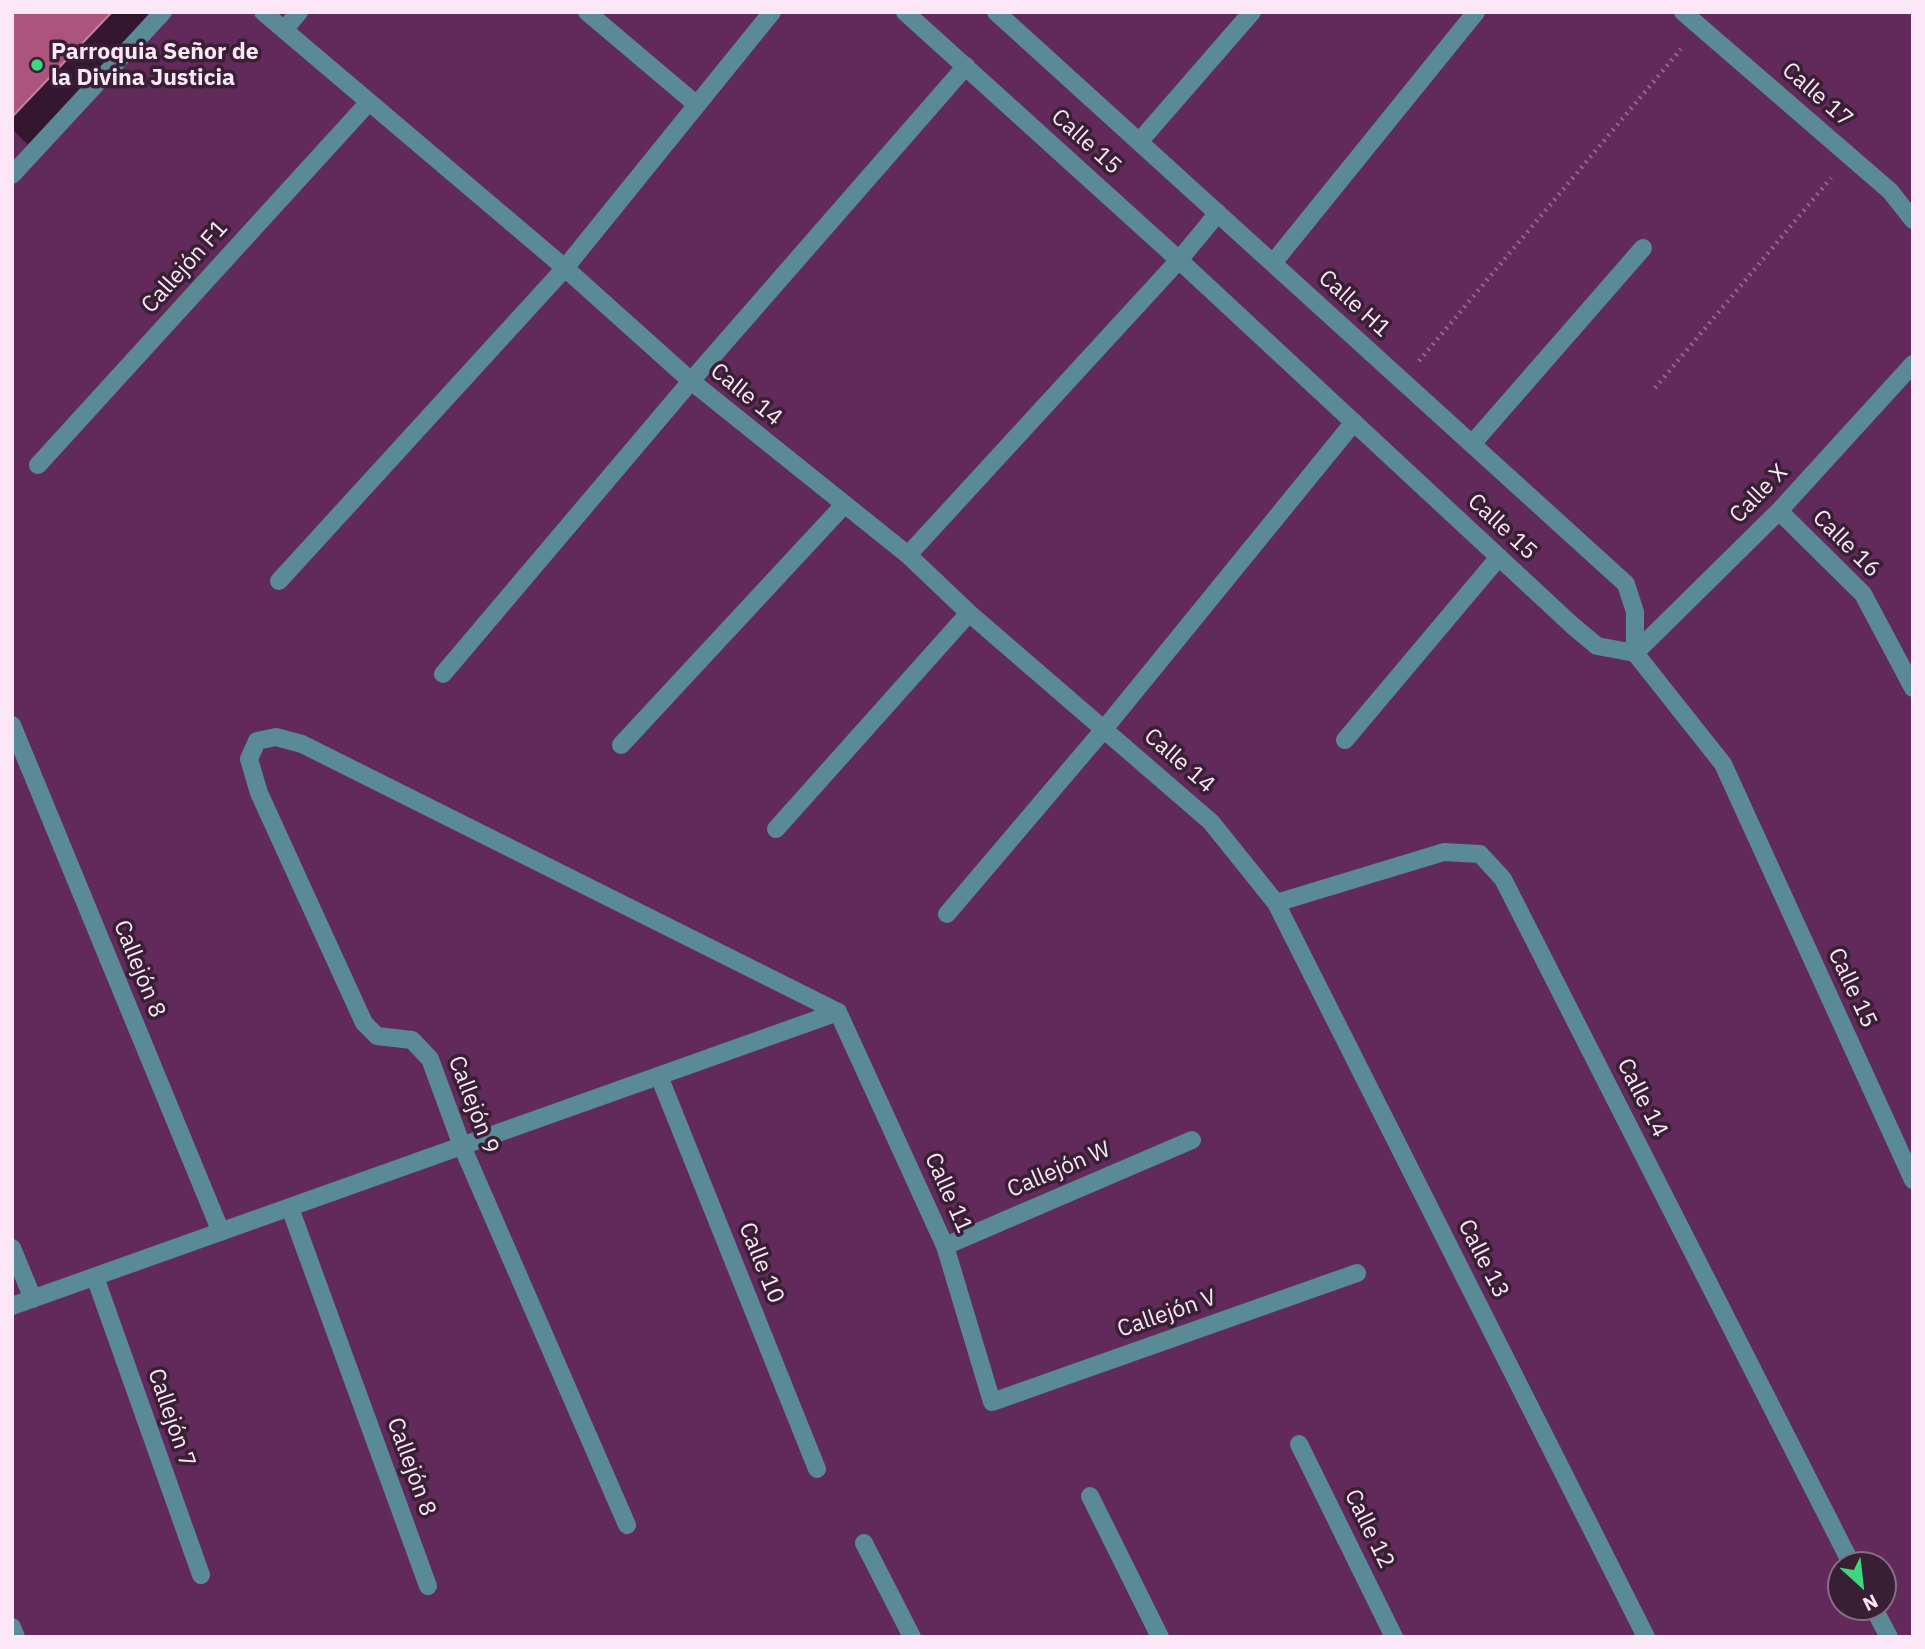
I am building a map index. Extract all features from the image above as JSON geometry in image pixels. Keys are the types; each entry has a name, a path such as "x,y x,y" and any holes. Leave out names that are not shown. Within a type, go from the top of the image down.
{"street":[{"path":"12,175 163,12"},
{"name":"Calle 14","path":"263,12 565,268 691,382 843,506 908,555 969,613 1105,728 1211,822 1276,903 1444,852 1479,854 1503,879 1845,1551"},
{"path":"284,30 299,12"},
{"path":"587,12 697,105"},
{"path":"279,581 565,268 772,12"},
{"name":"Calle 15","path":"905,12 1179,260 1597,646 1635,653 1723,764 1913,1180"},
{"path":"1139,142 1252,12"},
{"path":"1273,263 1476,12"},
{"name":"Calle 17","path":"1684,12 1890,191 1913,220"},
{"name":"Calle H1","path":"999,13 1626,584 1635,612 1635,653"},
{"path":"443,674 691,382 966,66"},
{"name":"Callejón F1","path":"38,465 369,102"},
{"path":"908,555 1179,260 1217,213"},
{"path":"1472,444 1643,248"},
{"name":"Calle X","path":"1635,653 1779,511 1913,364"},
{"path":"947,915 1105,728 1354,422"},
{"path":"621,745 843,506"},
{"name":"Calle 16","path":"1779,511 1863,594 1913,688"},
{"path":"1345,740 1499,557"},
{"path":"776,830 969,613"},
{"name":"Callejón 8","path":"12,725 221,1232"},
{"name":"Callejón 9","path":"627,1525 462,1146 430,1059 412,1040 377,1036 364,1023 259,793 249,759 257,741 276,737 302,744 838,1012"},
{"name":"Calle 13","path":"1276,903 1646,1637"},
{"path":"12,1306 838,1012"},
{"name":"Calle 11","path":"838,1012 945,1246 992,1402"},
{"name":"Calle 10","path":"659,1076 817,1469"},
{"name":"Callejón W","path":"945,1246 1192,1140"},
{"name":"Callejón 8","path":"290,1208 428,1586"},
{"path":"12,1248 33,1299"},
{"name":"Callejón V","path":"992,1402 1357,1273"},
{"name":"Callejón 7","path":"95,1277 201,1575"},
{"name":"Calle 12","path":"1299,1444 1394,1637"},
{"path":"1090,1496 1160,1637"},
{"path":"864,1544 912,1637"},
{"path":"1880,1621 1889,1637"},
{"path":"12,1628 16,1637"}],"path":[{"path":"1402,381 1700,27"},
{"path":"1655,388 1849,156"}],"building":[{"name":"Parroquia Señor de la Divina Justicia","path":"12,12 112,12 12,117"}],"place":[{"name":"Parroquia Señor de la Divina Justicia","path":"37,65"}]}
